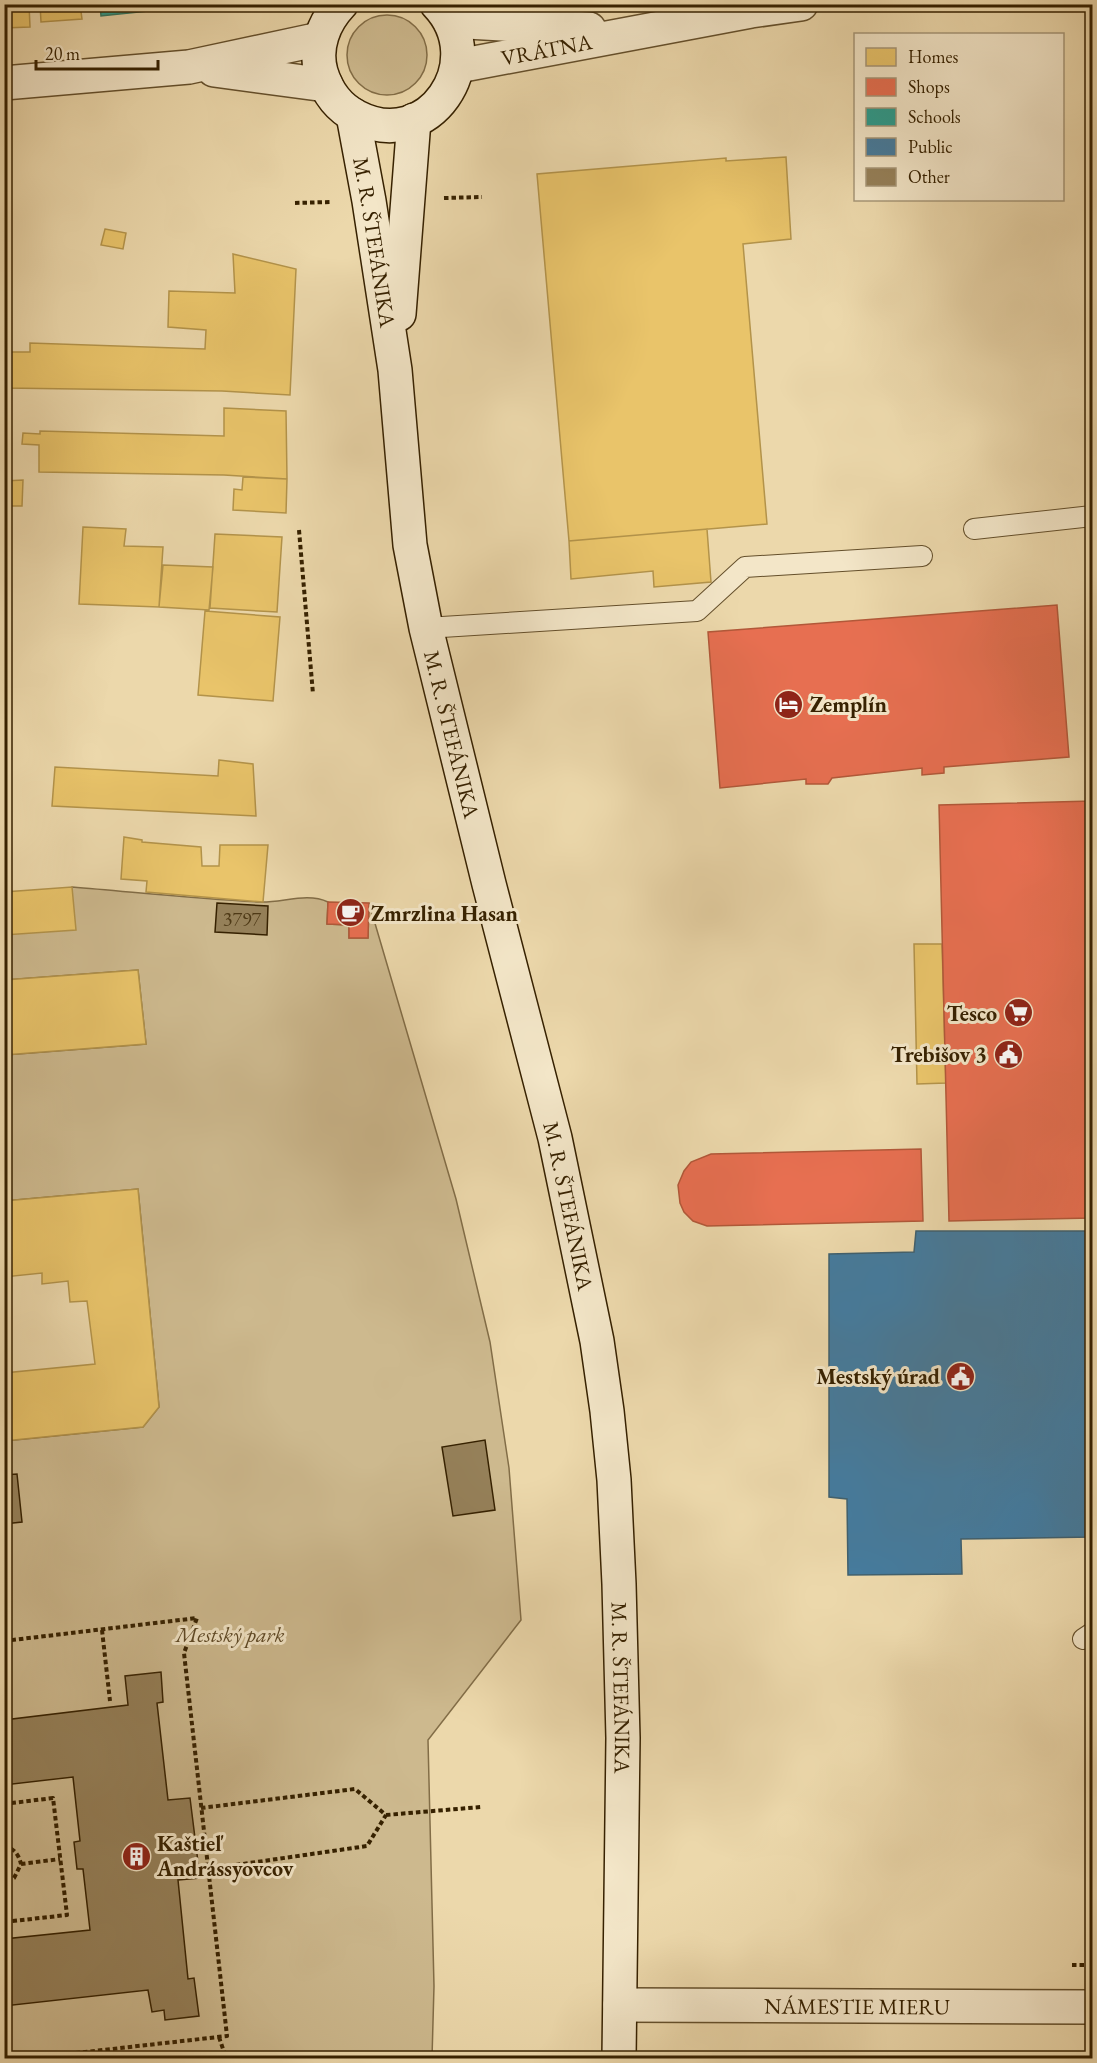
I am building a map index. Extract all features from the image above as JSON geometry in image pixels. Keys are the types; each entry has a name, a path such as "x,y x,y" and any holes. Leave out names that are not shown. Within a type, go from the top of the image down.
{"street":[{"path":"341,4 328,21 320,39 319,58 326,86 337,103 353,115 363,120 383,124 414,120 432,110 447,95 458,66 458,47 444,13"},
{"name":"VRÁTNA","path":"458,66 751,11 801,4"},
{"name":"VRÁTNA","path":"444,13 636,32"},
{"path":"4,83 189,67 320,39"},
{"path":"189,67 326,86"},
{"name":"M. R. ŠTEFÁNIKA","path":"353,115 369,201 395,370 410,545 426,628 555,1138 597,1341 607,1410 614,1480 623,1738 619,2058"},
{"name":"M. R. ŠTEFÁNIKA","path":"395,370 414,120"},
{"name":"NÁMESTIE MIERU","path":"620,2005 1092,2007"}],"lane":[{"path":"974,529 1092,516"},
{"path":"426,628 698,611 745,567 922,556"}],"path":[{"path":"434,199 482,197"},
{"path":"295,203 336,201"},
{"path":"299,530 312,694"},
{"path":"4,1641 198,1618 184,1653 227,2036 32,2058"},
{"path":"102,1629 110,1701"},
{"path":"201,1808 356,1789 386,1815 482,1807"},
{"path":"4,1804 53,1798 67,1915 7,1922 5,1883 15,1878 21,1864 16,1853 4,1846"},
{"path":"208,1869 367,1846 386,1815"},
{"path":"21,1864 60,1859"},
{"path":"1072,1965 1092,1965"},
{"path":"219,2037 226,2058"}],"green space":[{"path":"387,15 402,18 415,27 424,40 427,55 424,70 415,83 402,92 387,95 372,92 359,83 350,70 347,55 350,40 359,27 372,18"},
{"name":"Mestský park","path":"72,887 260,902 303,898 320,899 328,902 327,924 349,925 349,938 368,938 369,903 456,1199 490,1342 509,1468 521,1620 428,1740 434,1986 432,2058 5,2058 5,1441 143,1427 159,1407 138,1189 4,1201 5,1055 146,1044 138,970 5,980 5,935"}],"building: Homes":[{"path":"4,4 29,4 30,27 4,28"},
{"path":"40,4 80,4 82,19 41,22"},
{"path":"786,157 791,239 743,244 767,524 569,541 537,174 726,158 726,161"},
{"path":"105,229 126,233 123,249 101,245"},
{"path":"233,254 296,269 290,395 222,391 4,388 4,352 30,352 30,343 205,349 206,330 168,327 169,291 235,293"},
{"path":"224,408 286,411 287,479 224,475 39,472 39,445 22,444 23,433 40,434 40,431 224,436"},
{"path":"243,477 287,479 286,513 233,510 234,489 242,490"},
{"path":"23,480 22,506 4,506 4,481"},
{"path":"83,527 126,529 124,546 163,547 159,607 79,604"},
{"path":"707,529 711,582 654,587 653,571 571,579 569,541"},
{"path":"215,534 282,537 277,612 210,608"},
{"path":"163,565 213,567 209,610 159,607"},
{"path":"205,611 280,617 273,701 198,695"},
{"path":"219,760 253,764 256,816 52,806 55,767 218,776"},
{"path":"124,837 142,840 142,842 201,847 202,866 219,866 220,845 268,845 263,902 146,892 147,881 121,879"},
{"path":"72,887 76,930 4,935 4,892"},
{"path":"914,944 942,944 946,1083 917,1084"},
{"path":"138,970 146,1044 4,1055 4,980"},
{"path":"138,1189 159,1407 143,1427 4,1441 4,1373 95,1364 87,1301 70,1302 68,1281 42,1284 42,1273 4,1277 4,1201"}],"building: Shops":[{"path":"1057,605 1069,757 944,767 944,773 922,775 922,768 832,778 828,784 806,784 806,779 720,788 708,632"},
{"name":"Tesco","path":"1092,801 1092,1218 949,1221 939,805"},
{"path":"328,902 369,903 368,938 349,938 349,925 327,924"},
{"path":"921,1149 923,1221 707,1226 693,1221 684,1212 680,1203 678,1185 684,1171 691,1162 711,1154"}],"building: Schools":[{"path":"100,4 215,4 101,16"}],"building: Public":[{"name":"Mestský úrad","path":"916,1231 1092,1231 1092,1537 961,1539 962,1574 848,1575 847,1499 829,1497 829,1254 914,1252"}],"building: Other":[{"path":"217,903 268,906 267,935 215,932"},
{"path":"485,1440 495,1510 453,1516 442,1447"},
{"path":"17,1474 22,1522 4,1524 4,1475"},
{"name":"Kaštieľ Andrássyovcov","path":"161,1672 163,1702 157,1703 168,1800 190,1798 200,1878 178,1880 188,1979 194,1978 199,2016 165,2020 164,2010 152,2012 148,1990 4,2006 4,1939 90,1930 83,1869 77,1869 74,1842 80,1841 73,1777 4,1785 4,1720 128,1705 125,1676"}],"place":[{"name":"Zemplín","path":"789,704"},
{"name":"Zmrzlina Hasan","path":"350,913"},
{"name":"Tesco","path":"1018,1013"},
{"name":"Trebišov 3","path":"1008,1054"},
{"name":"Mestský úrad","path":"961,1376"},
{"name":"Kaštieľ Andrássyovcov","path":"136,1856"}]}
